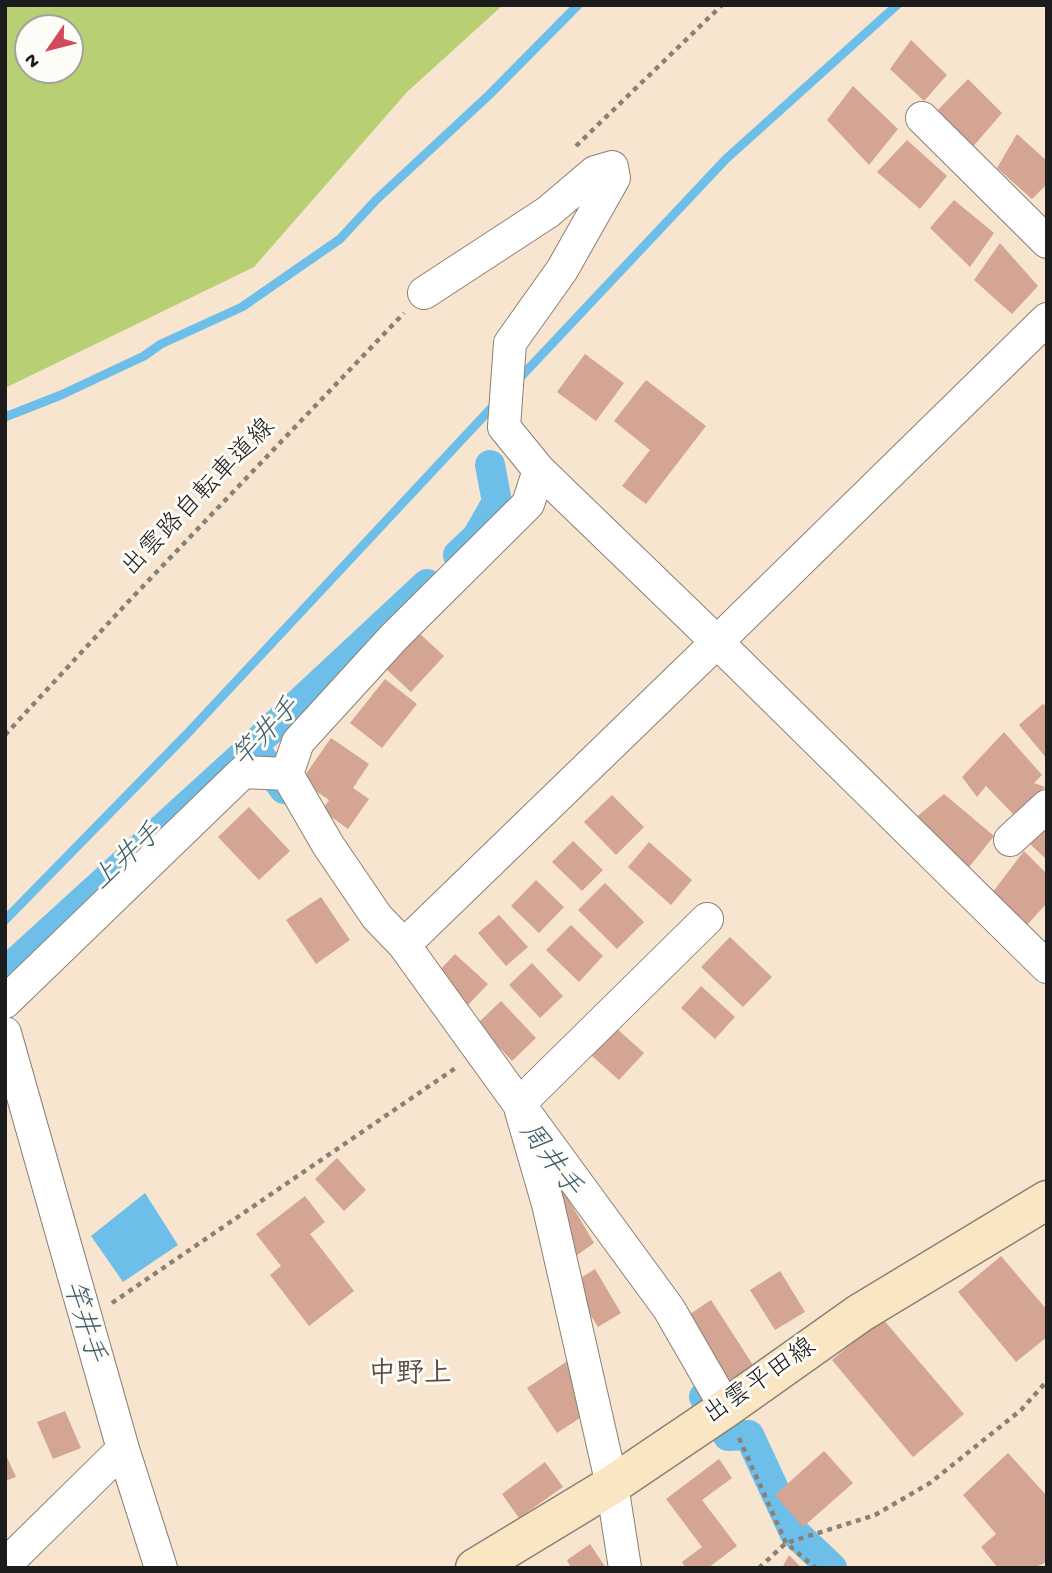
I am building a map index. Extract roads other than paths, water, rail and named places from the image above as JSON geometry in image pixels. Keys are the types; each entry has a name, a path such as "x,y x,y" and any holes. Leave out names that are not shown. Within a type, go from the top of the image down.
{"main road":[{"name":"出雲平田線","path":"475,1568 612,1485 860,1313 1047,1200"}],"street":[{"path":"922,118 1047,242"},
{"path":"424,292 548,212 595,172 612,167 614,178 562,270 510,343 504,427 539,470 1047,967"},
{"path":"404,945 1047,319"},
{"path":"539,470 528,504 394,637 298,742 287,774 335,856 377,917 404,945 668,1309 726,1408"},
{"path":"5,1002 243,772 287,774"},
{"path":"1010,840 1047,806"},
{"path":"519,1104 707,919"},
{"path":"5,1033 123,1449 161,1568"},
{"path":"519,1104 548,1204 612,1485 625,1568"},
{"path":"5,1565 123,1449"}],"water":[{"path":"145,1193 178,1245 123,1282 91,1236"}],"waterway":[{"path":"5,417 61,395 144,356 161,344 242,307 340,239 376,200 489,95 578,5"},
{"path":"515,383 726,159 897,5"},
{"path":"5,920 186,735 496,403"},
{"name":"竿井手","path":"458,555 477,537 497,502 490,465"},
{"name":"竿井手","path":"243,762 254,751 253,746 427,584"},
{"name":"上井手","path":"5,972 253,746 284,789"},
{"name":"周井手","path":"704,1397 728,1436 749,1435 794,1532 832,1568"}],"district":[{"name":"中野上","path":"410,1377"}]}
